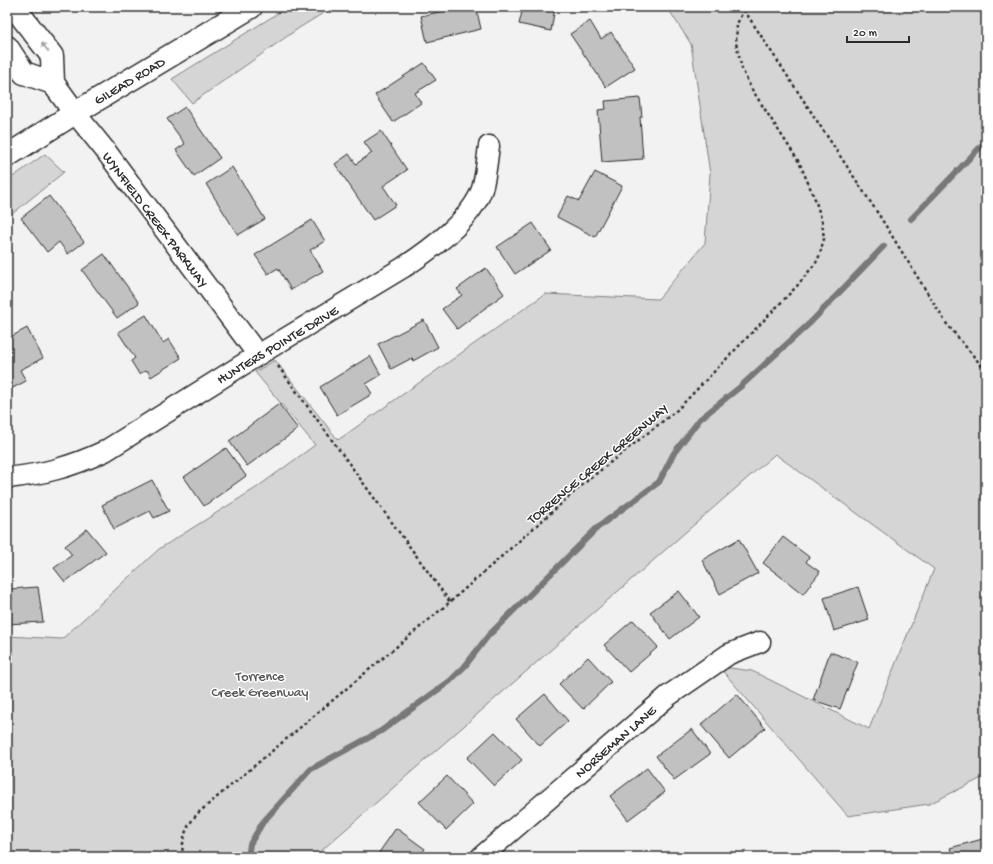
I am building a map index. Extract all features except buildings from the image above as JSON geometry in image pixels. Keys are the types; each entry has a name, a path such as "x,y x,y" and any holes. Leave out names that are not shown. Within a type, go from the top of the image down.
{"main road":[{"path":"7,47 24,73 53,83 52,56 14,7"},
{"name":"GILEAD ROAD","path":"7,156 75,113 251,7"},
{"name":"WYNFIELD CREEK PARKWAY","path":"53,83 75,113"}],"street":[{"name":"WYNFIELD CREEK PARKWAY","path":"75,113 105,150 258,355"},
{"name":"HUNTERS POINTE DRIVE","path":"7,478 49,472 82,462 105,451 258,355 427,252 460,222 471,208 482,189 489,146"},
{"name":"NORSEMAN LANE","path":"482,857 668,696 729,654 760,642"}],"path":[{"path":"976,7 986,13"},
{"path":"745,8 879,215 946,323 986,371"},
{"name":"TORRENCE CREEK GREENWAY","path":"182,857 184,834 189,823 198,813 450,602 588,480 677,410 798,286 818,260 824,239 822,221 815,199 800,162 751,88 742,70 736,43 737,24 745,8"},
{"path":"277,365 450,602"}],"green space":[{"path":"288,7 333,7 299,28 192,103 172,79"},
{"name":"Torrence Creek Greenway","path":"667,7 986,7 986,776 929,804 848,816 721,669 730,668 752,671 869,729 934,569 775,454 314,857 7,857 7,636 62,639 159,549 256,488 315,445 255,372 275,360 338,440 545,294 658,299 705,243 710,174 691,44"},
{"path":"45,154 64,172 7,218 7,181"}],"waterway":[{"path":"911,219 986,141"},
{"path":"248,857 250,844 263,822 311,769 381,731 450,681 465,666 488,636 598,527 659,482 674,453 700,419 740,387 811,322 884,246"}]}
